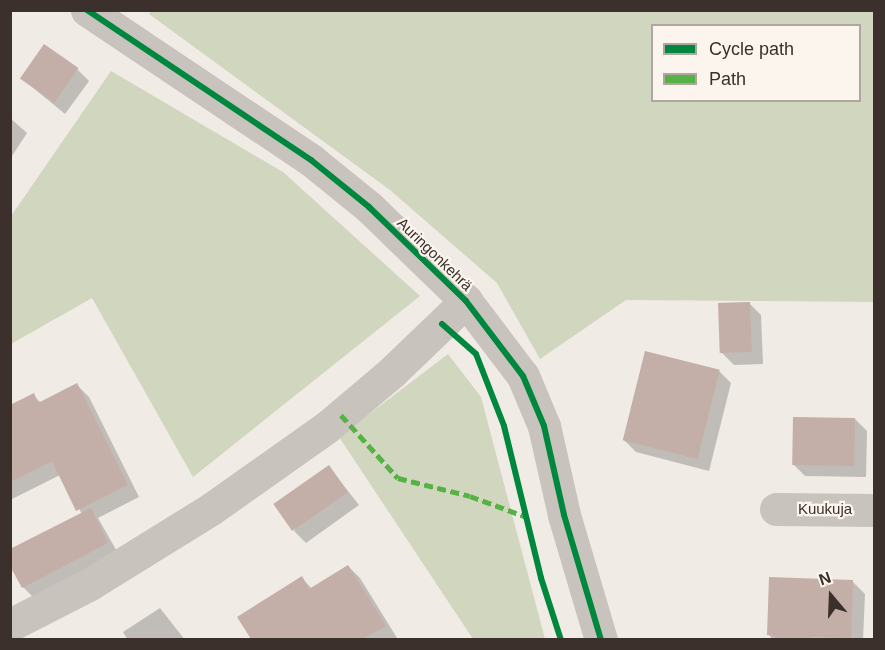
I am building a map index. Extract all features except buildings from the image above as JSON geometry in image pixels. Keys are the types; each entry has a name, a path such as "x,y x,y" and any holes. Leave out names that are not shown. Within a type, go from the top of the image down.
{"street":[{"name":"Auringonkehrä","path":"87,10 311,160 369,207 466,301 523,376 544,426 564,515 602,639"},
{"name":"Auringonkehrä","path":"10,625 90,584 171,534 327,427 392,372 466,301"},
{"name":"Kuukuja","path":"776,509 874,510"}],"green space":[{"path":"151,11 874,11 874,302 626,300 540,359 497,283 390,190 149,14"},
{"path":"111,71 283,172 420,296 193,477 92,298 11,344 11,216"},
{"path":"448,354 481,397 545,639 473,639 339,437"}],"marked path":[{"path":"341,415 398,478 470,496 527,517"}],"cycle path":[{"path":"87,10 311,160 369,207 466,301 523,376 544,426 564,515 601,640"},
{"path":"442,324 476,354 504,426 541,578 561,640"}]}
